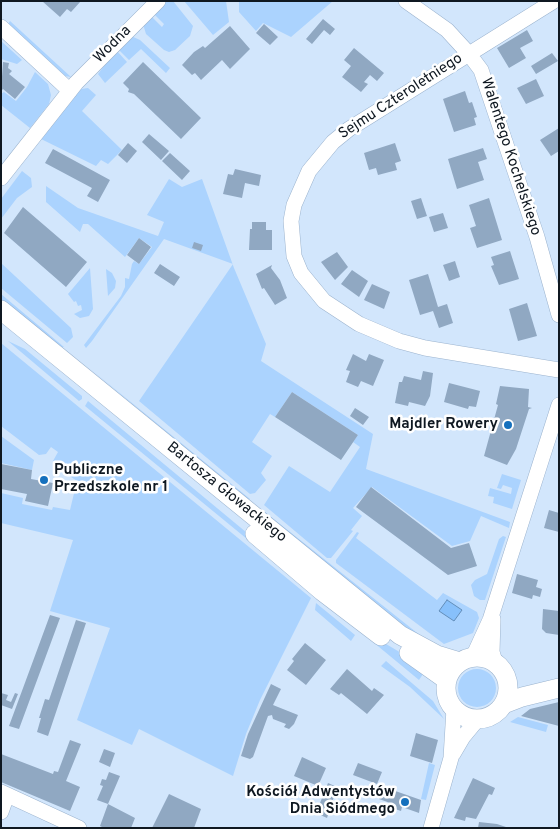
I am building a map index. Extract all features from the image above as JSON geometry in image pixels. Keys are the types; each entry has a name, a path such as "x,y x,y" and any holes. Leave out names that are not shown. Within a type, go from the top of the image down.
{"street":[{"name":"Wodna","path":"1,178 70,91 158,1"},
{"name":"Walentego Kochelskiego","path":"406,1 435,21 469,54 481,70 493,101 537,237 559,315"},
{"name":"Sejmu Czteroletniego","path":"554,1 349,129 320,156 309,171 294,205 291,221 294,256 301,273 324,301 340,313 375,331 425,348 559,370"},
{"path":"1,27 70,91"},
{"name":"Bartosza Głowackiego","path":"1,310 382,622 425,650 467,659"},
{"name":"Bartosza Głowackiego","path":"1,325 322,591 374,631 447,680"},
{"path":"559,405 492,612 467,659 450,671 447,680 447,695 454,709 463,716 478,719 492,716 504,704 559,687"},
{"path":"492,612 492,652 495,662 507,678 508,689 504,704"},
{"path":"467,659 484,657 495,662"},
{"path":"507,678 530,684 559,687"},
{"path":"431,828 451,758 454,709"},
{"path":"451,758 463,737 478,719"},
{"path":"1,812 4,793 79,828"}],"shaded area":[{"path":"167,1 173,1 193,26 190,36 175,50 169,52 164,50 146,34 143,24 151,16 162,27 164,24 154,14"},
{"path":"184,1 226,1 229,22 213,35"},
{"path":"239,1 333,1 291,37 263,23 256,31 239,12"},
{"path":"10,21 71,77 65,76 8,24"},
{"path":"131,36 140,40 170,68 166,73 141,49 129,60 118,49"},
{"path":"1,41 22,60 17,64 1,59"},
{"path":"116,50 127,62 105,83 98,74"},
{"path":"35,72 48,84 51,95 49,104 30,128 1,105 1,94 4,92 16,101 27,87"},
{"path":"88,88 96,95 82,111 122,150 108,164 101,160 96,166 41,139 81,89"},
{"path":"22,171 31,178 32,187 17,198 1,219 1,199"},
{"path":"169,179 182,187 202,179 232,264 164,239 86,348 84,345 121,296 125,287 125,278 129,279 132,264 134,261 139,264 152,247 139,238 125,257 88,224 83,224 80,232 46,202 46,186 78,208 158,236 164,222 147,215"},
{"path":"1,263 71,328 73,337 67,343 1,288"},
{"path":"233,264 266,344 261,361 373,434 366,469 510,522 509,528 481,516 470,541 452,546 372,487 353,508 362,516 351,530 353,531 331,558 327,558 264,505 289,466 330,492 360,447 353,442 358,435 292,392 275,417 270,414 252,442 272,456 261,473 266,480 255,493 250,494 139,401"},
{"path":"90,268 93,309 89,316 80,318 74,314 82,310 81,305 78,306 76,301 74,302 68,294"},
{"path":"106,269 112,273 116,281 115,288 108,296"},
{"path":"1,294 64,347 1,303"},
{"path":"8,341 25,349 82,396 82,399 79,401"},
{"path":"1,343 311,598 260,700 246,734 233,776 139,729 132,745 77,720 110,628 50,611 73,540 1,523 1,493 23,498 22,504 52,510 53,507 70,510 77,481 55,466 53,461 58,452 51,447 46,454 39,455 1,426"},
{"path":"89,368 250,499 248,500"},
{"path":"88,401 317,591 314,594 85,406"},
{"path":"1,436 34,460 32,470 1,463"},
{"path":"502,474 521,480 512,509 493,503 494,497 488,496 490,488 511,494 512,488 503,485 501,489 497,488"},
{"path":"265,512 421,636 428,646 265,517"},
{"path":"357,532 359,533 356,538 437,600 443,593 477,612 479,618 473,633 444,644 336,563 336,560"},
{"path":"503,536 506,537 485,600 480,600 474,596 471,585 475,580 487,574 499,539"},
{"path":"447,600 462,610 454,621 439,611"},
{"path":"316,603 355,635 351,641 315,610"},
{"path":"376,638 423,666 423,674 419,680 373,642"},
{"path":"386,661 433,701 444,719 410,687 381,666"},
{"path":"477,669 491,674 496,688 491,702 477,707 463,702 458,688 463,674"},
{"path":"518,717 548,725 546,732 510,722"},
{"path":"429,763 435,765 426,800 421,799"}],"building":[{"path":"42,1 81,1 71,12 67,9 60,17"},
{"path":"323,19 335,29 330,35 324,30 312,44 306,39"},
{"path":"264,24 278,37 270,45 256,33"},
{"path":"230,26 250,49 230,69 222,60 201,80 195,73 192,75 182,65 194,52 203,46 205,48"},
{"path":"527,30 533,41 520,48 526,58 509,68 497,48"},
{"path":"354,48 384,73 377,81 370,75 364,82 368,84 361,92 342,77 351,66 344,60"},
{"path":"552,53 558,61 536,74 531,66"},
{"path":"3,62 9,63 8,68 12,71 9,74 25,87 15,99 3,89 1,91"},
{"path":"143,62 201,118 181,139 134,94 128,92 129,89 123,83"},
{"path":"536,79 544,96 526,104 517,88"},
{"path":"465,91 469,103 472,102 477,117 474,118 476,125 454,132 443,99"},
{"path":"559,128 559,151 551,156 540,140"},
{"path":"149,134 169,151 161,160 142,142"},
{"path":"128,143 137,151 127,163 118,155"},
{"path":"395,143 401,161 395,163 397,170 378,175 376,168 369,170 364,153"},
{"path":"483,148 487,159 478,162 484,180 457,189 448,159"},
{"path":"53,149 110,180 98,202 87,196 92,188 45,163"},
{"path":"170,153 190,171 182,180 162,161"},
{"path":"235,169 261,175 259,186 245,183 242,198 223,194 228,174 233,175"},
{"path":"421,198 427,216 417,219 411,201"},
{"path":"489,198 502,240 477,248 470,228 476,226 469,205"},
{"path":"23,207 87,262 66,287 4,233"},
{"path":"443,213 448,228 434,232 429,217"},
{"path":"252,222 266,222 266,230 272,230 272,250 249,250"},
{"path":"139,238 151,247 139,264 127,255"},
{"path":"194,242 203,245 201,251 192,248"},
{"path":"510,251 519,279 499,285 491,266 494,265 491,257"},
{"path":"337,252 348,267 335,280 321,262"},
{"path":"455,261 460,277 449,281 443,265"},
{"path":"160,264 180,277 174,286 154,273"},
{"path":"272,265 271,268 280,280 287,298 275,305 264,288 262,289 256,274"},
{"path":"352,270 368,281 359,297 341,284"},
{"path":"428,274 438,307 447,304 453,323 439,328 433,311 420,315 409,280"},
{"path":"372,284 390,292 384,309 364,300"},
{"path":"527,303 537,336 518,341 509,309"},
{"path":"353,354 366,361 369,354 384,360 373,386 361,381 358,387 346,382 350,371 346,370"},
{"path":"423,371 433,373 430,396 425,406 409,402 408,406 395,403 399,382 402,382 404,376 421,380"},
{"path":"449,383 480,391 476,407 469,406 468,409 444,402"},
{"name":"Majdler Rowery","path":"500,386 529,389 528,407 532,408 529,409 516,449 507,465 484,456 498,405 496,404"},
{"path":"292,392 358,435 341,460 275,417"},
{"path":"355,408 369,417 363,425 350,416"},
{"path":"1,464 32,470 31,479 53,483 48,506 25,501 27,494 1,489"},
{"path":"371,487 451,548 469,543 477,566 448,575 356,507"},
{"path":"549,510 559,513 559,532 544,528"},
{"path":"517,574 538,580 536,587 542,589 540,597 533,595 532,599 512,593"},
{"path":"543,609 559,611 559,635 546,633 542,629"},
{"path":"50,615 60,618 19,729 9,726"},
{"path":"76,620 86,623 48,736 37,732 41,718 39,718 45,699 49,700"},
{"path":"305,643 326,660 306,685 287,670 294,661 292,659"},
{"path":"347,669 372,691 374,688 384,695 367,714 341,693 339,695 330,689"},
{"path":"271,684 281,689 273,705 298,715 294,724 289,729 284,727 286,724 273,719 272,715 268,716 253,757 250,759 241,756 248,734"},
{"path":"1,693 8,695 6,700 11,702 15,693 18,694 12,709 1,705"},
{"path":"559,702 559,726 521,716 530,709"},
{"path":"416,733 438,740 432,763 410,756"},
{"path":"70,740 81,744 66,781 80,787 70,811 1,782 1,754 53,774 54,771 58,772"},
{"path":"104,749 115,753 110,767 99,762"},
{"path":"302,757 326,768 318,786 294,776"},
{"path":"358,763 382,772 377,784 353,775"},
{"path":"109,772 120,776 108,804 97,800 103,786 100,785 102,779 106,780"},
{"path":"473,778 495,788 492,795 489,794 476,819 466,817 465,821 454,818"},
{"path":"328,783 337,787 327,818 316,813"},
{"name":"Kościół Adwentystów Dnia Siódmego","path":"384,787 421,800 419,813 402,807 401,811 395,809 396,805 379,799"},
{"path":"169,794 201,809 194,828 152,828"},
{"path":"108,804 135,818 131,828 104,828 100,826"},
{"path":"479,822 497,824 509,828 478,828"}],"place":[{"name":"Majdler Rowery","path":"508,425"},
{"name":"Publiczne Przedszkole nr 1","path":"44,480"},
{"name":"Kościół Adwentystów Dnia Siódmego","path":"405,802"}]}
